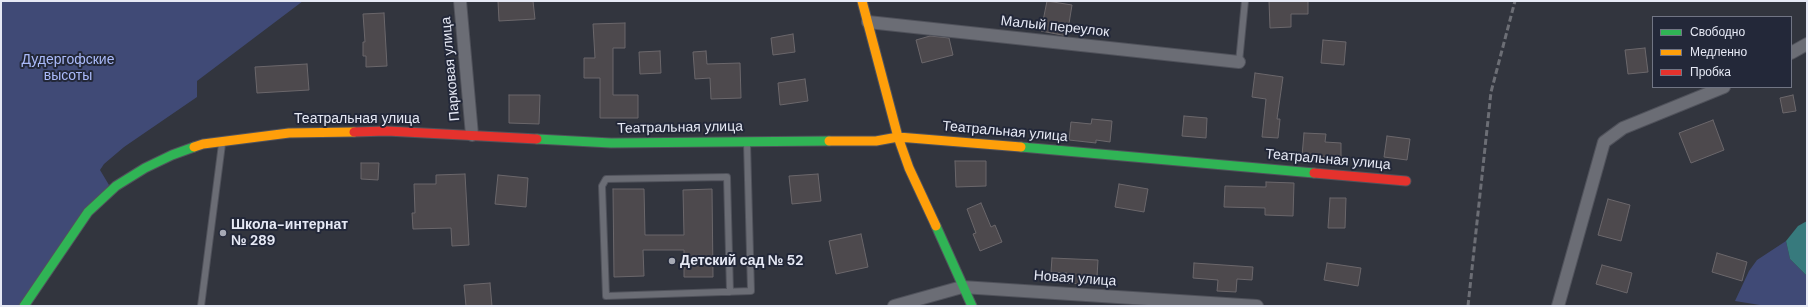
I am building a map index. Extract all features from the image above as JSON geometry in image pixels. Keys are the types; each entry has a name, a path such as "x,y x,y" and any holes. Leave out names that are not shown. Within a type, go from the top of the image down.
{"street":[{"name":"Парковая улица","path":"460,1 472,135"},
{"path":"862,1 898,137 909,168 962,287 972,306"},
{"name":"Малый переулок","path":"868,22 1239,62"},
{"path":"1792,52 1807,44"},
{"path":"1558,306 1604,142 1623,128 1722,88"},
{"name":"Театральная улица","path":"24,306 88,212 116,186 145,168 172,155 203,144 289,133 387,131 611,144 747,141 876,141 898,137 1406,181"},
{"name":"Новая улица","path":"894,306 962,287 1257,306"}],"lane":[{"path":"1239,62 1245,1"},
{"path":"730,292 727,177 606,179 602,186 606,296 730,292 751,291 747,141"},
{"path":"201,306 222,142"}],"green space":[{"name":"Дудергофские высоты","path":"1,1 303,1 197,81 197,97 124,147 104,164 100,170 109,185 22,306 1,306"},
{"path":"1786,241 1790,259 1807,276 1807,306 1766,306 1735,301 1749,271 1757,260"}],"shaded area":[{"path":"1807,221 1807,276 1790,259 1786,241 1798,226"}],"building":[{"path":"498,1 533,1 535,19 499,21"},
{"path":"1047,1 1072,5 1067,36 1041,31"},
{"path":"1269,1 1308,1 1308,14 1291,14 1291,27 1270,28"},
{"path":"384,13 387,66 366,67 366,56 363,56 363,42 365,42 363,14"},
{"path":"625,23 625,48 613,48 613,95 638,95 638,118 600,118 600,78 584,78 584,58 595,58 593,24"},
{"path":"793,34 795,52 773,55 771,38"},
{"path":"930,36 949,38 953,55 922,63 916,40"},
{"path":"1323,40 1346,42 1344,65 1321,63"},
{"path":"1645,48 1648,72 1628,74 1625,50"},
{"path":"660,51 661,73 640,74 639,52"},
{"path":"706,51 707,64 740,63 741,98 711,99 710,78 695,79 693,52"},
{"path":"307,64 309,90 257,93 255,67"},
{"path":"1255,73 1283,77 1277,119 1280,119 1278,138 1262,137 1266,99 1252,97"},
{"path":"805,79 808,101 780,105 778,83"},
{"path":"509,95 540,95 539,124 509,123"},
{"path":"1793,95 1796,111 1783,113 1780,98"},
{"path":"1184,116 1207,118 1206,138 1182,136"},
{"path":"1092,119 1112,121 1110,142 1096,140 1096,143 1069,140 1071,122 1091,124"},
{"path":"1713,120 1724,150 1691,163 1679,133"},
{"path":"1304,133 1326,134 1325,142 1341,143 1341,158 1302,156"},
{"path":"1387,136 1410,139 1407,160 1384,157"},
{"path":"955,161 986,161 986,186 956,187"},
{"path":"361,163 379,163 378,180 361,179"},
{"path":"465,174 469,245 452,246 451,228 413,229 412,213 415,213 414,184 436,184 436,175"},
{"path":"818,174 821,201 792,204 789,176"},
{"path":"498,175 528,178 526,207 495,204"},
{"path":"1266,182 1294,183 1293,216 1265,215 1265,208 1224,207 1225,186 1266,187"},
{"path":"1119,184 1148,189 1144,212 1115,207"},
{"path":"613,189 644,189 645,235 684,235 683,190 712,189 713,277 684,277 684,250 643,250 644,276 614,277"},
{"path":"1330,198 1346,198 1345,228 1328,228"},
{"path":"1608,199 1630,205 1621,241 1598,235"},
{"path":"981,203 991,227 995,225 1002,242 980,251 973,234 976,233 967,209"},
{"path":"861,234 868,267 836,274 829,241"},
{"path":"1717,253 1747,262 1742,281 1712,272"},
{"path":"1052,258 1098,260 1097,277 1087,277 1086,284 1066,283 1067,273 1051,272"},
{"path":"1194,263 1253,267 1252,280 1237,279 1236,292 1217,291 1218,280 1193,278"},
{"path":"1327,263 1361,268 1358,286 1324,280"},
{"path":"1602,265 1632,273 1627,293 1596,284"},
{"path":"490,283 492,306 466,306 464,285"}],"railway":[{"path":"1468,306 1491,92 1515,1"}],"traffic: fast":[{"path":"537,139 611,143 829,141"},
{"path":"24,306 88,212 116,186 145,168 172,155 194,147"},
{"path":"1021,147 1314,173"},
{"path":"936,226 972,306"}],"traffic: slow":[{"path":"862,1 898,137 909,168 936,226"},
{"path":"194,147 203,144 289,133 354,132"},
{"path":"829,141 876,141 898,137 1021,147"}],"traffic: jam":[{"path":"354,132 387,131 537,139"},
{"path":"1314,173 1406,181"}],"place":[{"name":"Школа-интернат № 289","path":"223,233"},
{"name":"Детский сад № 52","path":"672,261"}]}
